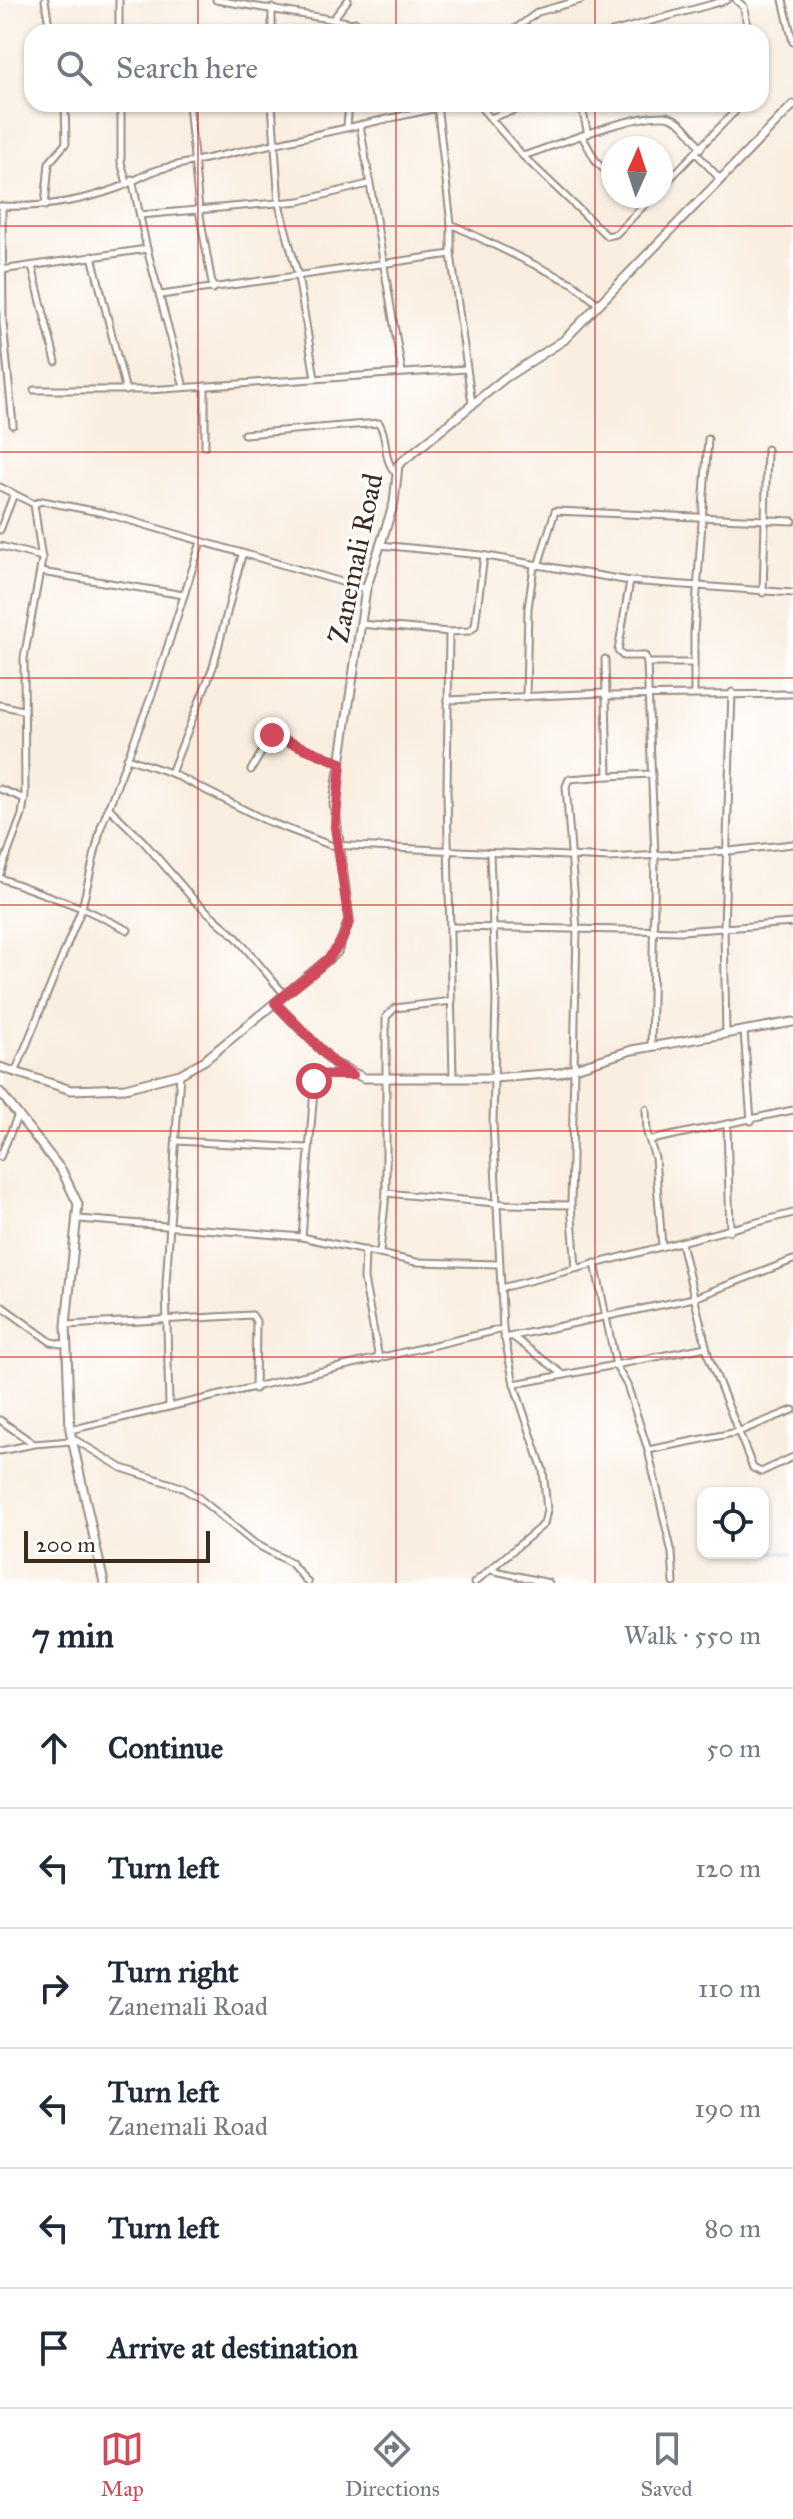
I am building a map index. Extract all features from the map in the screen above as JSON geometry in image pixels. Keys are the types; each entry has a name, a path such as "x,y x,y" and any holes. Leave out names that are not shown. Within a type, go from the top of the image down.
{"street":[{"path":"45,0 49,24"},
{"path":"119,0 119,24"},
{"path":"216,0 365,24"},
{"path":"333,19 348,0"},
{"path":"522,24 538,12 581,0"},
{"path":"641,24 727,0"},
{"path":"736,0 744,7 747,24"},
{"path":"783,0 793,42"},
{"path":"272,8 272,24"},
{"name":"Zanemali Road","path":"0,1067 71,1090 149,1084 180,1074 205,1060 337,952 346,935 349,920 334,804 366,589 394,503 395,472 405,457 472,404 564,340 793,105"},
{"path":"45,206 49,163 66,143 65,112"},
{"path":"121,112 121,162 140,215 184,387"},
{"path":"190,112 199,210 213,289"},
{"path":"272,112 279,204 298,276 315,378"},
{"path":"347,126 348,112"},
{"path":"13,425 3,353 1,206 45,206 193,162 273,147 413,112"},
{"path":"438,112 451,224 451,254 472,404"},
{"path":"485,112 523,156 607,236 616,234 642,208"},
{"path":"490,118 509,112"},
{"path":"582,112 585,135 601,167"},
{"path":"673,176 734,113"},
{"path":"523,156 585,135 661,115 685,127 721,180"},
{"path":"360,125 402,372"},
{"path":"140,215 279,204 369,184"},
{"path":"451,224 574,284 598,304"},
{"path":"1,270 147,249"},
{"path":"161,295 451,254"},
{"path":"92,256 126,391"},
{"path":"32,266 56,362"},
{"path":"34,390 126,391 466,369"},
{"path":"205,386 205,446"},
{"path":"244,434 379,423 384,432 387,460 395,472"},
{"path":"694,694 708,439"},
{"path":"763,593 767,449"},
{"path":"0,487 34,504 42,501 104,513 366,589"},
{"path":"0,530 15,494"},
{"path":"34,504 42,557 24,658 25,799 0,876 128,930"},
{"path":"526,697 528,608 536,566 555,511 793,521"},
{"path":"15,1073 82,908 108,807 201,542"},
{"path":"380,545 484,556 630,581 793,593"},
{"path":"0,546 42,557"},
{"path":"171,773 213,667 242,555"},
{"path":"360,624 470,631 475,626 484,556"},
{"path":"41,572 184,595"},
{"path":"630,581 618,651 623,656 645,656 647,663 655,857 651,1047"},
{"path":"449,632 453,1079"},
{"path":"605,659 608,776"},
{"path":"647,663 694,663"},
{"path":"448,700 732,692 793,694"},
{"path":"726,1035 724,928 732,692"},
{"path":"0,705 22,710"},
{"path":"251,770 272,735 341,763"},
{"path":"127,758 171,773 267,821 322,843 573,857 655,857 793,844"},
{"path":"576,1268 571,1205 577,1068 577,929 566,782 652,774"},
{"path":"0,789 25,799"},
{"path":"108,807 143,841 194,900 236,937 285,995"},
{"path":"474,1583 544,1524 546,1516 540,1460 514,1384 503,1329 494,1078 495,927 490,854"},
{"path":"452,927 655,931 793,923"},
{"path":"380,1252 386,1193 387,1012 395,1008 452,1001"},
{"path":"275,1003 334,1063 353,1075"},
{"path":"302,1237 307,1148 316,1076 494,1078 577,1068 651,1047 793,1022"},
{"path":"744,1032 751,1121"},
{"path":"169,1407 169,1225 180,1074"},
{"path":"0,1092 71,1185 78,1204 79,1219 66,1325 71,1436 104,1583"},
{"path":"646,1109 662,1246"},
{"path":"651,1140 793,1110"},
{"path":"0,1157 18,1114"},
{"path":"727,1126 730,1231"},
{"path":"176,1141 307,1148"},
{"path":"386,1193 497,1203 571,1205"},
{"path":"501,1288 793,1213"},
{"path":"79,1219 302,1237 380,1252 386,1258 416,1262 499,1264"},
{"path":"681,1243 706,1347 755,1471 764,1471 793,1457"},
{"path":"365,1249 364,1279 379,1359"},
{"path":"504,1338 694,1298 793,1260"},
{"path":"595,1263 603,1317 616,1366 627,1385 648,1450 672,1553 674,1583"},
{"path":"0,1305 51,1342 67,1345"},
{"path":"66,1325 167,1318 254,1317 255,1389"},
{"path":"0,1451 71,1436 169,1407 503,1329"},
{"path":"513,1336 564,1375"},
{"path":"514,1384 706,1347"},
{"path":"648,1450 738,1432 793,1410"},
{"path":"0,1420 34,1444"},
{"path":"71,1436 122,1468 181,1487 199,1498 254,1543 291,1563 308,1583"},
{"path":"490,1569 549,1583"}],"waterway":[{"path":"769,1552 793,1554"}],"route":[{"path":"272,735 341,763 334,804 349,920 346,935 337,952 275,1003 334,1063 353,1075 318,1075 314,1081"}]}
